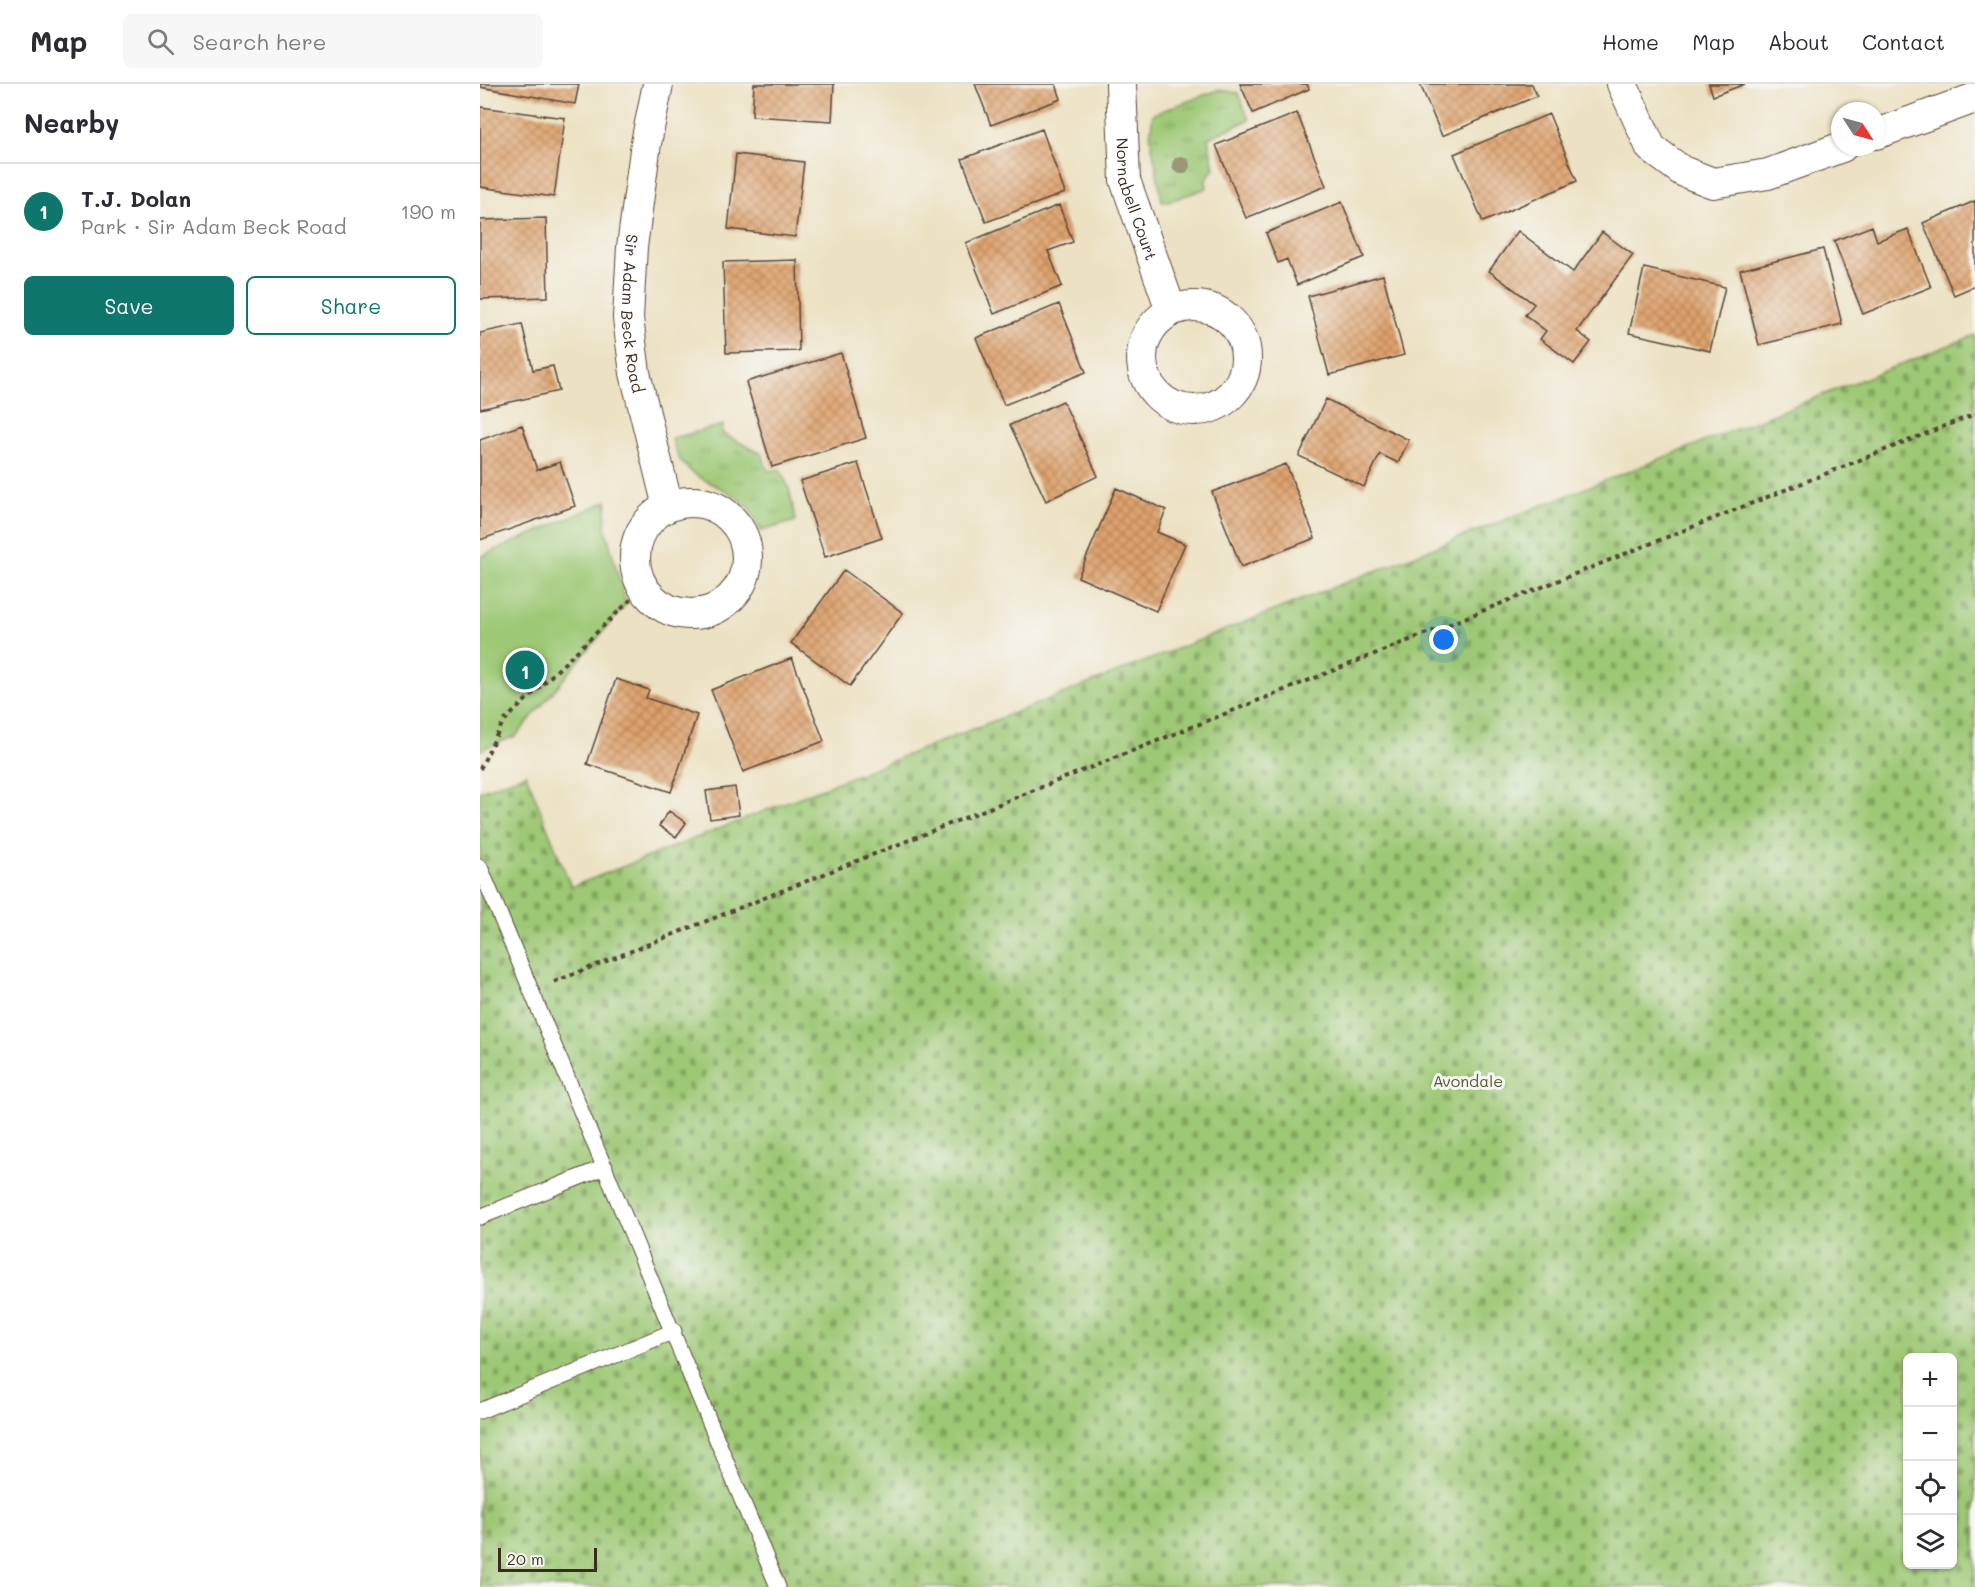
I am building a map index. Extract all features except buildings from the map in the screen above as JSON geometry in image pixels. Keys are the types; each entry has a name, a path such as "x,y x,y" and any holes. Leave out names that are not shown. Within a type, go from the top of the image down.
{"street":[{"name":"Sir Adam Beck Road","path":"658,84 646,143 632,247 627,318 635,373 668,507"},
{"name":"Nornabell Court","path":"1121,84 1125,180 1171,310"},
{"path":"1622,84 1651,148 1682,171 1713,183 1768,174 1831,151"},
{"path":"1885,131 1975,98"},
{"path":"685,502 703,502 721,509 734,521 744,536 748,554 747,573 739,590 727,603 712,611 696,615 667,609 653,601 643,588 636,561 640,533 652,518 668,507 685,502"}],"lane":[{"path":"480,867 674,1331 778,1587"},
{"path":"480,1217 605,1167"},
{"path":"480,1411 674,1331"}],"path":[{"path":"531,991 1975,414"},
{"path":"480,769 502,722 643,588"}],"green space":[{"path":"1218,90 1238,93 1249,120 1208,138 1214,168 1206,179 1207,188 1167,202 1162,201 1150,135 1153,114"},
{"name":"Avondale","path":"1975,335 1975,1587 480,1587 480,791 526,774 571,887"},
{"path":"723,425 722,433 762,454 768,471 780,469 789,489 796,521 761,531 750,510 740,500 694,474 684,465 677,454 672,438"},
{"path":"607,501 605,527 626,604 516,736 480,750 480,557"}],"place":[{"name":"T.J. Dolan","path":"525,670"}]}
